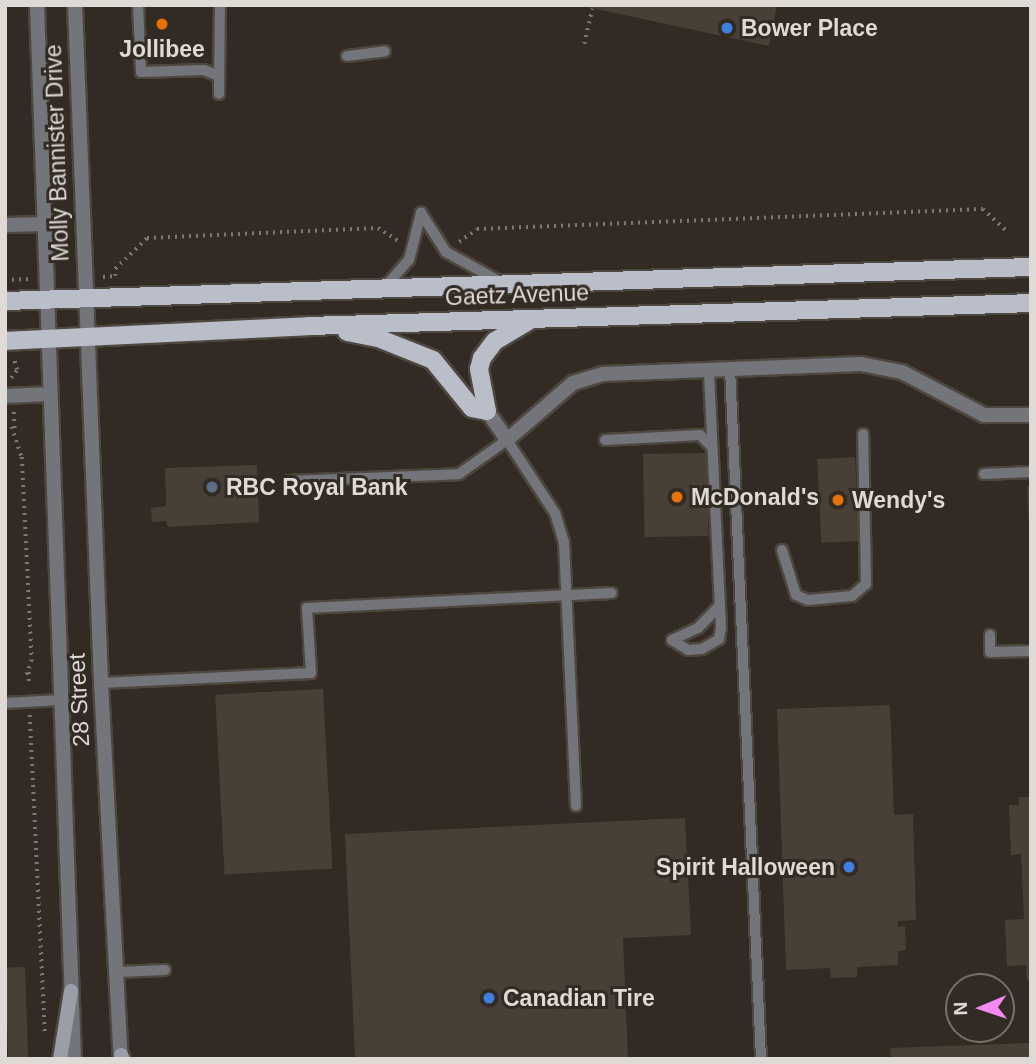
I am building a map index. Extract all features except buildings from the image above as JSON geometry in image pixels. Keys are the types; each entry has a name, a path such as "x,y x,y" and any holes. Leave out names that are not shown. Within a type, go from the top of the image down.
{"main road":[{"name":"Gaetz Avenue","path":"5,301 499,281 1031,267"},
{"name":"Gaetz Avenue","path":"5,341 309,326 1031,303"},
{"path":"309,326 378,338 433,360 472,408 487,411 479,369 482,358 495,341 531,319"},
{"path":"60,1059 71,991"}],"street":[{"name":"Molly Bannister Drive","path":"37,5 48,340"},
{"name":"Molly Bannister Drive","path":"75,5 87,338"},
{"path":"5,225 46,224"},
{"name":"28 Street","path":"87,338 101,683 122,1058"},
{"name":"28 Street","path":"48,340 74,1059"},
{"path":"487,411 507,440 556,396 588,377 709,369 861,364 902,372 977,413 1031,415"},
{"path":"5,396 50,394"}],"lane":[{"path":"138,5 141,72 204,69 219,76"},
{"path":"219,94 220,5"},
{"path":"346,57 385,51"},
{"path":"386,286 416,246 421,213 446,252 499,281"},
{"path":"730,368 761,1059"},
{"path":"709,369 720,605 719,639 712,646 688,650 672,640 698,628 720,605"},
{"path":"782,550 796,595 808,600 852,596 866,584 863,434"},
{"path":"605,440 700,435 712,447"},
{"path":"288,481 459,474 507,440 560,527 568,595 576,806"},
{"path":"984,474 1031,472"},
{"path":"101,683 311,673 307,608 612,593"},
{"path":"990,635 990,652 1031,651"},
{"path":"5,702 61,700"},
{"path":"118,972 165,970"}],"path":[{"path":"584,44 592,9"},
{"path":"446,252 477,229 983,209 1009,233"},
{"path":"115,269 147,238 378,228 402,244 416,246"},
{"path":"5,280 47,278"},
{"path":"5,356 15,360 17,370 5,380"},
{"path":"12,427 22,457 32,660 26,677"},
{"path":"30,720 46,1045"}],"place":[{"name":"Jollibee","path":"162,24"},
{"name":"Bower Place","path":"727,28"},
{"name":"RBC Royal Bank","path":"212,487"},
{"name":"McDonald's","path":"677,497"},
{"name":"Wendy's","path":"838,500"},
{"name":"Spirit Halloween","path":"849,867"},
{"name":"Canadian Tire","path":"489,998"}]}
